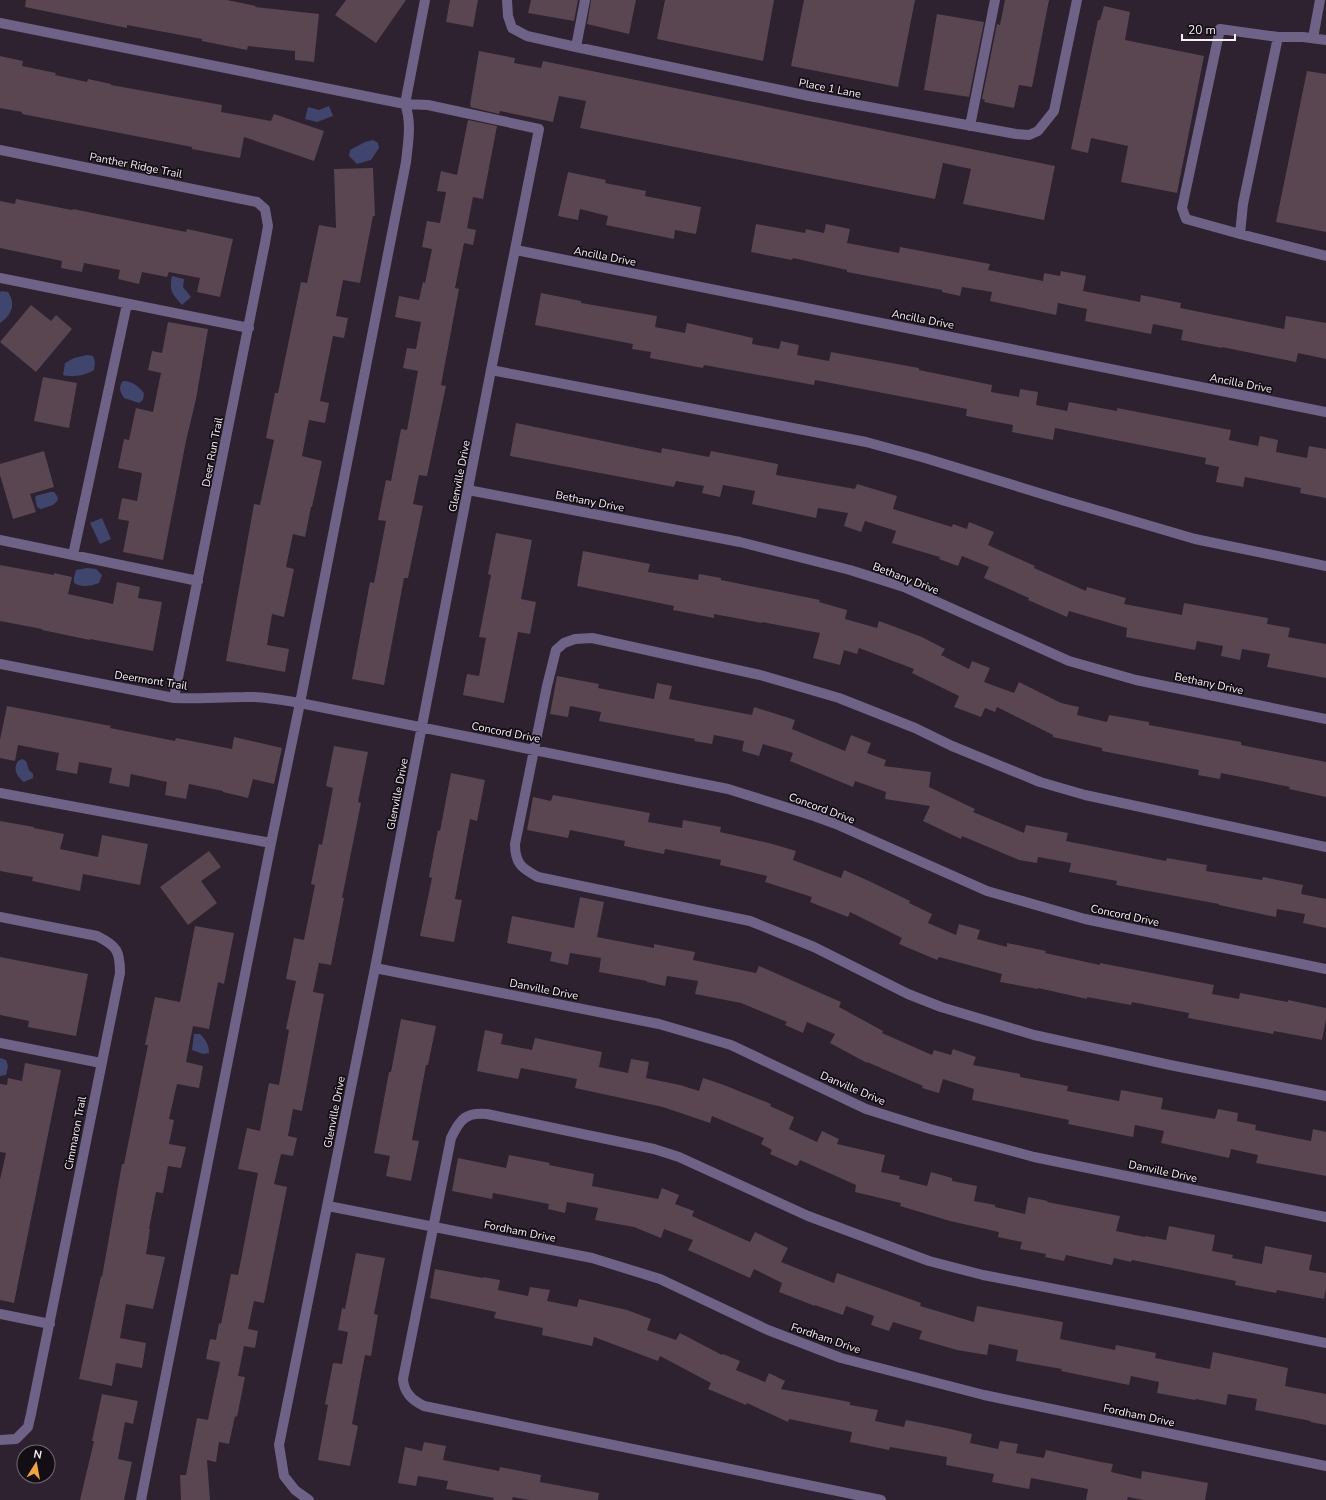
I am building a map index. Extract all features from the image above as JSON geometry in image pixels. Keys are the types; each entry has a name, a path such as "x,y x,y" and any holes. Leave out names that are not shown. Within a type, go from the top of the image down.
{"street":[{"path":"141,1500 406,162 409,115 405,104 426,0"},
{"name":"Place 1 Lane","path":"507,0 506,4 508,16 512,28 527,36 809,96 970,126 1029,135 1038,131 1046,123 1054,111 1077,0"},
{"path":"576,47 585,0"},
{"path":"970,126 995,0"},
{"path":"1313,38 1320,0"},
{"path":"0,23 405,104"},
{"path":"1326,40 1303,36 1278,37 1220,29 1182,208 1186,219 1326,256"},
{"path":"1240,234 1243,204 1278,37"},
{"name":"Glenville Drive","path":"309,1500 295,1490 284,1476 279,1445 328,1206 491,370 540,129 428,105 405,104"},
{"name":"Panther Ridge Trail","path":"0,150 257,202 265,209"},
{"name":"Deer Run Trail","path":"174,698 249,328 268,226 265,209"},
{"name":"Ancilla Drive","path":"516,250 1326,412"},
{"path":"0,278 249,328"},
{"path":"73,555 127,304"},
{"path":"491,370 866,442 926,458 1195,539 1326,566"},
{"name":"Bethany Drive","path":"468,490 740,542 850,570 904,587 1069,661 1136,680 1326,719"},
{"path":"0,540 198,581"},
{"path":"1326,847 1085,795 1040,782 952,746 915,728 839,698 744,672 592,638 575,639 564,643 556,650 514,844 515,856 520,864 526,870 538,877 750,921 814,947 908,994 941,1007 1034,1035 1170,1065 1326,1096"},
{"name":"Deermont Trail","path":"0,664 174,698 197,699 246,697 275,699 300,703"},
{"name":"Concord Drive","path":"300,703 728,789 836,824 987,891 1085,919 1326,969"},
{"path":"0,793 271,843"},
{"name":"Cimmaron Trail","path":"0,916 97,936 110,942 116,949 120,960 120,973 28,1427 16,1439 0,1440"},
{"name":"Danville Drive","path":"375,968 659,1024 731,1045 866,1109 930,1129 1034,1157 1326,1217"},
{"path":"0,1043 101,1063"},
{"path":"881,1500 424,1406 415,1402 407,1394 403,1379 451,1138 461,1121 468,1115 477,1113 487,1114 654,1149 718,1175 808,1216 929,1261 983,1275 1326,1343"},
{"name":"Fordham Drive","path":"328,1206 592,1258 660,1279 768,1330 841,1358 984,1395 1326,1466"},
{"path":"0,1314 50,1324"}],"water":[{"path":"329,106 333,116 317,122 305,119 308,107 319,110"},
{"path":"373,140 378,143 379,148 371,160 357,164 349,156 350,150 365,142"},
{"path":"172,276 184,279 183,287 191,297 182,305 172,292"},
{"path":"0,292 8,292 12,301 12,309 0,323"},
{"path":"87,355 93,356 95,362 94,370 79,376 63,375 65,363 74,358"},
{"path":"123,381 135,384 140,388 144,393 143,400 139,403 124,398 120,390 120,386"},
{"path":"54,492 58,500 53,505 41,509 37,507 35,497"},
{"path":"102,518 111,539 100,544 90,523"},
{"path":"87,568 96,569 102,575 99,583 80,586 74,583 76,570"},
{"path":"22,759 26,761 29,770 33,774 33,778 24,782 16,772 16,764"},
{"path":"194,1034 200,1034 204,1038 208,1045 209,1053 203,1054 192,1050"},
{"path":"0,1058 6,1060 8,1066 6,1075 0,1076"}],"building":[{"path":"26,0 227,0 256,6 255,7 319,14 314,62 295,60 295,51 248,46 247,50 202,41 202,39 127,25 127,28 25,7"},
{"path":"346,0 406,0 376,43 335,15"},
{"path":"450,0 478,0 473,27 446,22"},
{"path":"531,0 578,0 574,21 528,13"},
{"path":"591,0 636,0 629,34 587,24"},
{"path":"665,0 774,0 763,61 657,39"},
{"path":"804,0 915,0 898,87 791,66"},
{"path":"1005,0 1049,0 1032,87 1019,85 1014,108 984,102 985,100 982,99 997,24 1000,25"},
{"path":"1104,6 1130,12 1125,40 1204,56 1177,193 1121,182 1128,146 1091,138 1088,153 1071,149 1098,20 1100,20"},
{"path":"937,14 984,22 969,97 924,90"},
{"path":"479,51 515,58 514,63 541,68 543,61 1055,166 1044,220 963,204 971,169 943,163 935,199 580,128 586,101 559,96 553,122 500,111 499,114 470,107"},
{"path":"0,56 23,61 22,66 56,73 55,75 87,82 88,79 111,85 222,105 221,112 271,121 274,114 324,131 314,161 244,137 240,158 192,149 192,147 22,114 22,112 0,108"},
{"path":"1307,71 1326,74 1326,232 1276,222"},
{"path":"468,120 497,126 483,199 473,197 467,228 476,230 473,245 464,243 455,288 459,289 441,385 446,386 427,476 419,475 413,504 423,506 408,578 404,578 384,685 352,679 370,582 374,583 386,521 378,520 386,480 391,481 401,429 407,430 418,371 403,368 407,348 416,349 421,322 395,317 399,296 419,300 423,282 425,283 432,249 422,247 427,221 440,223 446,192 437,191 441,171 457,175"},
{"path":"373,168 375,216 373,216 360,283 343,280 336,316 348,318 344,338 333,336 320,401 329,403 325,423 309,420 302,456 322,461 312,507 305,537 293,534 286,567 294,569 284,617 272,614 267,645 289,649 285,672 226,661 254,504 260,505 274,440 266,438 275,393 278,393 301,282 307,283 319,225 336,228 334,169"},
{"path":"568,172 606,180 605,183 646,191 645,196 701,207 696,234 675,230 674,239 606,225 608,216 580,209 578,220 558,216"},
{"path":"16,199 186,232 187,229 233,239 220,297 197,292 200,278 169,272 167,277 142,272 139,284 118,279 120,270 84,263 82,272 61,268 62,261 0,248 0,201 15,204"},
{"path":"756,224 805,233 806,229 824,233 826,224 850,229 847,243 899,253 900,247 990,264 988,270 1043,281 1044,273 1060,276 1061,271 1086,276 1083,291 1140,302 1141,295 1181,303 1180,308 1284,329 1286,316 1326,323 1326,359 1298,353 1296,362 1181,340 1183,330 1153,324 1151,334 1085,321 1087,309 1058,303 1056,315 990,301 992,292 962,287 960,296 942,292 942,290 847,272 847,270 793,258 792,260 751,252"},
{"path":"541,293 581,301 581,303 657,316 655,327 685,333 687,323 753,338 752,344 779,349 781,341 799,345 797,355 829,361 831,352 919,368 919,370 992,385 991,392 1019,397 1020,389 1038,392 1036,405 1067,411 1069,402 1117,411 1117,408 1231,430 1229,440 1258,446 1260,436 1278,440 1276,452 1307,458 1309,446 1326,449 1326,498 1300,493 1301,488 1245,477 1243,487 1216,482 1219,467 1205,464 1206,458 1055,428 1053,440 1012,432 1013,425 966,416 967,409 815,380 814,385 704,365 703,368 650,358 651,352 632,349 633,344 535,325"},
{"path":"31,305 51,321 56,315 72,329 36,372 0,342"},
{"path":"168,322 208,329 196,399 186,441 163,560 123,552 129,521 118,519 122,498 137,501 142,473 118,468 124,439 129,440 136,408 153,412 161,373 148,370 152,351 162,353"},
{"path":"43,377 77,383 69,428 34,421"},
{"path":"516,423 661,453 662,448 709,457 711,451 778,464 776,475 855,489 857,484 897,496 893,509 952,527 953,524 967,529 969,522 994,532 988,545 1035,566 1034,568 1086,591 1087,587 1126,598 1124,604 1182,615 1184,603 1268,618 1267,624 1290,628 1288,637 1326,644 1326,678 1267,667 1270,654 1242,649 1240,660 1221,656 1223,646 1197,641 1195,650 1126,637 1127,628 1069,611 1067,617 984,578 989,567 962,556 958,566 939,559 940,557 892,543 896,531 865,521 861,532 844,526 848,513 818,508 816,518 752,504 755,491 723,485 720,497 702,493 704,486 676,481 674,487 510,456"},
{"path":"44,451 54,487 30,494 36,512 13,519 0,475 0,464"},
{"path":"496,533 532,540 521,599 536,602 530,634 518,632 504,703 463,695 467,674 479,676 486,638 479,637 491,575 488,574"},
{"path":"583,551 650,564 648,572 698,580 699,574 721,578 721,580 820,600 819,602 847,610 845,619 877,628 879,621 922,637 945,649 941,655 969,669 972,661 990,668 984,682 1014,693 1019,682 1061,703 1079,707 1077,715 1107,722 1109,715 1149,722 1149,725 1241,742 1241,745 1326,762 1326,797 1289,789 1290,787 1221,773 1220,779 1198,775 1199,770 1102,751 1102,748 1053,737 1053,735 997,707 995,712 985,708 981,717 954,707 959,696 912,673 914,669 859,648 857,654 844,650 840,665 813,658 820,633 714,614 714,618 673,610 674,606 577,586"},
{"path":"0,565 72,577 68,594 113,604 117,582 140,587 138,598 162,602 153,651 90,640 0,621"},
{"path":"557,676 599,684 598,688 654,699 657,683 672,686 669,699 752,715 754,707 795,720 792,729 845,751 851,735 871,743 867,753 886,760 884,766 931,772 929,787 975,809 973,812 1024,833 1026,825 1068,833 1066,841 1166,861 1167,858 1207,865 1206,871 1262,880 1263,877 1303,885 1301,894 1326,899 1326,928 1303,923 1305,914 1277,909 1276,917 1219,904 1116,885 1117,881 1069,872 1071,863 1038,857 1037,863 1019,860 962,836 961,839 923,821 930,806 885,799 886,792 855,781 853,787 790,761 793,753 763,744 759,756 742,751 744,741 714,735 712,744 694,741 695,739 599,721 601,712 570,706 568,717 550,714"},
{"path":"7,706 111,726 110,728 175,741 176,738 232,749 234,737 282,748 274,784 253,779 248,798 189,784 186,799 165,795 167,782 131,774 129,787 109,783 112,768 79,762 77,774 56,770 59,753 18,745 15,761 0,758 0,740"},
{"path":"334,746 368,752 358,802 361,803 342,898 344,898 331,965 319,963 313,992 324,994 302,1111 293,1109 288,1136 297,1138 293,1156 281,1154 274,1184 287,1187 264,1303 254,1301 248,1329 258,1331 255,1348 244,1346 238,1376 245,1377 237,1417 235,1416 229,1444 219,1442 216,1462 207,1460 210,1500 181,1500 180,1475 186,1475 197,1418 208,1420 220,1362 206,1359 210,1339 216,1340 219,1323 221,1324 231,1274 238,1275 258,1173 238,1169 247,1128 260,1131 269,1083 279,1085 289,1030 286,1029 296,981 286,979 294,938 304,940 315,885 311,884 319,844 322,845 333,788 326,786"},
{"path":"451,773 485,780 477,821 470,819 455,899 462,900 454,942 420,936 432,878 429,877 438,830 440,831"},
{"path":"553,795 650,813 648,822 682,828 683,820 721,827 720,832 769,843 796,851 793,860 841,878 844,870 869,881 910,901 909,903 932,914 928,923 956,935 959,924 980,930 977,939 1007,947 1007,943 1100,965 1100,963 1214,985 1212,994 1239,999 1240,993 1288,1002 1288,1000 1326,1008 1326,1019 1322,1040 1274,1031 1273,1034 1188,1018 1189,1013 1132,1002 1131,1005 1087,997 1087,999 1038,988 1000,982 1002,974 939,957 937,960 899,944 902,938 850,912 848,917 810,902 812,897 765,882 767,876 720,865 721,860 665,849 664,854 624,846 625,841 570,830 568,838 527,830 533,797 551,801"},
{"path":"0,821 64,834 60,849 98,857 102,835 148,844 140,885 83,874 80,891 32,881 33,877 0,871"},
{"path":"209,851 221,867 201,881 217,903 188,925 160,887"},
{"path":"580,897 604,902 597,937 654,948 654,944 695,952 693,960 756,973 759,966 841,1002 839,1007 883,1031 882,1033 932,1055 934,1050 951,1055 953,1049 976,1057 973,1065 1020,1074 1020,1077 1068,1086 1067,1091 1119,1101 1121,1090 1163,1098 1161,1109 1215,1119 1218,1109 1238,1113 1237,1121 1256,1125 1255,1130 1311,1141 1313,1129 1326,1132 1326,1176 1256,1163 1258,1155 1231,1149 1229,1158 1161,1143 1164,1131 1135,1125 1133,1137 1068,1124 1069,1120 972,1100 974,1089 943,1079 939,1093 922,1088 923,1086 867,1063 830,1043 835,1034 807,1022 803,1033 785,1025 787,1022 741,1003 695,994 698,981 667,976 665,986 599,972 601,958 570,953 568,965 550,961 552,952 507,943 512,916 574,928"},
{"path":"195,926 234,933 224,984 218,982 209,1029 193,1026 186,1062 203,1066 199,1088 177,1084 169,1119 174,1120 169,1144 186,1147 181,1168 168,1166 163,1193 156,1192 146,1254 165,1257 153,1309 126,1304 120,1338 146,1343 142,1368 116,1363 112,1386 79,1379 101,1276 102,1277 122,1164 124,1164 148,1045 145,1045 155,997 180,1002"},
{"path":"0,957 88,974 76,1036 28,1027 29,1021 0,1015"},
{"path":"401,1019 436,1026 428,1065 426,1065 412,1140 419,1141 411,1181 386,1176 390,1156 374,1153 389,1072 391,1072"},
{"path":"485,1030 503,1034 501,1044 532,1050 535,1038 602,1052 599,1067 628,1073 631,1059 649,1062 646,1078 680,1085 699,1091 703,1078 724,1085 771,1104 770,1106 794,1117 789,1129 817,1142 822,1131 839,1139 837,1144 885,1155 881,1172 900,1176 899,1179 927,1186 931,1172 952,1178 952,1181 977,1186 974,1201 995,1205 995,1207 1025,1214 1028,1197 1120,1216 1116,1231 1145,1237 1166,1240 1169,1226 1215,1235 1212,1251 1233,1255 1232,1258 1262,1264 1265,1246 1312,1255 1309,1270 1326,1273 1326,1289 1324,1299 1277,1290 1276,1293 1235,1285 1236,1281 1132,1260 1131,1262 1114,1258 1112,1265 1066,1255 1064,1261 1045,1257 1046,1254 1020,1249 1022,1242 998,1237 999,1232 950,1221 900,1206 901,1203 855,1192 856,1185 800,1160 797,1166 770,1154 772,1150 761,1144 764,1138 712,1116 710,1123 663,1107 575,1088 577,1079 521,1068 518,1079 477,1071"},
{"path":"25,1063 61,1070 14,1303 0,1300 0,1180 6,1153 0,1152 0,1084 7,1085 8,1078 22,1081"},
{"path":"509,1155 594,1174 592,1186 658,1199 662,1188 679,1195 675,1204 694,1211 692,1216 750,1242 755,1232 788,1248 781,1262 834,1283 837,1273 921,1303 920,1306 974,1322 977,1306 1063,1322 1060,1339 1115,1350 1116,1345 1156,1353 1155,1358 1210,1369 1213,1352 1288,1368 1285,1386 1326,1394 1326,1425 1255,1410 1257,1399 1228,1394 1226,1405 1157,1393 1159,1382 1131,1376 1129,1385 1061,1371 1062,1369 1016,1361 1018,1350 989,1344 987,1355 957,1350 919,1339 922,1331 893,1322 889,1331 871,1325 874,1316 846,1306 843,1315 779,1292 782,1283 754,1269 750,1278 688,1250 693,1240 664,1229 661,1238 634,1227 595,1220 598,1208 567,1202 565,1213 548,1209 549,1204 493,1193 492,1199 452,1191 458,1158 506,1168"},
{"path":"356,1253 385,1258 374,1314 378,1315 371,1356 365,1355 352,1424 358,1426 350,1466 318,1460 328,1405 325,1404 333,1363 342,1364 348,1332 338,1330 342,1308 345,1309"},
{"path":"435,1269 500,1280 498,1290 528,1296 530,1287 550,1290 547,1301 577,1307 579,1299 627,1310 651,1319 647,1330 676,1340 680,1333 722,1355 723,1354 740,1361 736,1370 765,1382 769,1373 785,1381 781,1389 850,1402 850,1405 878,1410 875,1421 904,1427 906,1420 972,1434 970,1443 998,1449 1000,1441 1018,1444 1016,1453 1044,1458 1046,1450 1113,1464 1111,1472 1141,1479 1142,1471 1208,1483 1205,1500 1143,1500 1128,1497 1127,1500 1086,1500 1088,1489 1031,1478 1029,1489 992,1482 994,1474 946,1465 947,1457 890,1447 889,1450 850,1442 852,1432 789,1419 788,1422 747,1403 746,1405 708,1389 711,1383 660,1356 658,1361 594,1337 592,1346 542,1335 543,1328 494,1318 496,1312 430,1298"},
{"path":"102,1394 138,1401 133,1424 125,1422 118,1459 132,1462 124,1500 80,1500 94,1441 92,1441"},
{"path":"424,1442 446,1446 443,1460 499,1471 500,1467 541,1475 540,1482 599,1493 598,1500 529,1500 513,1497 512,1500 493,1500 494,1498 446,1489 448,1481 418,1476 416,1486 398,1483 405,1447 422,1451"}]}
